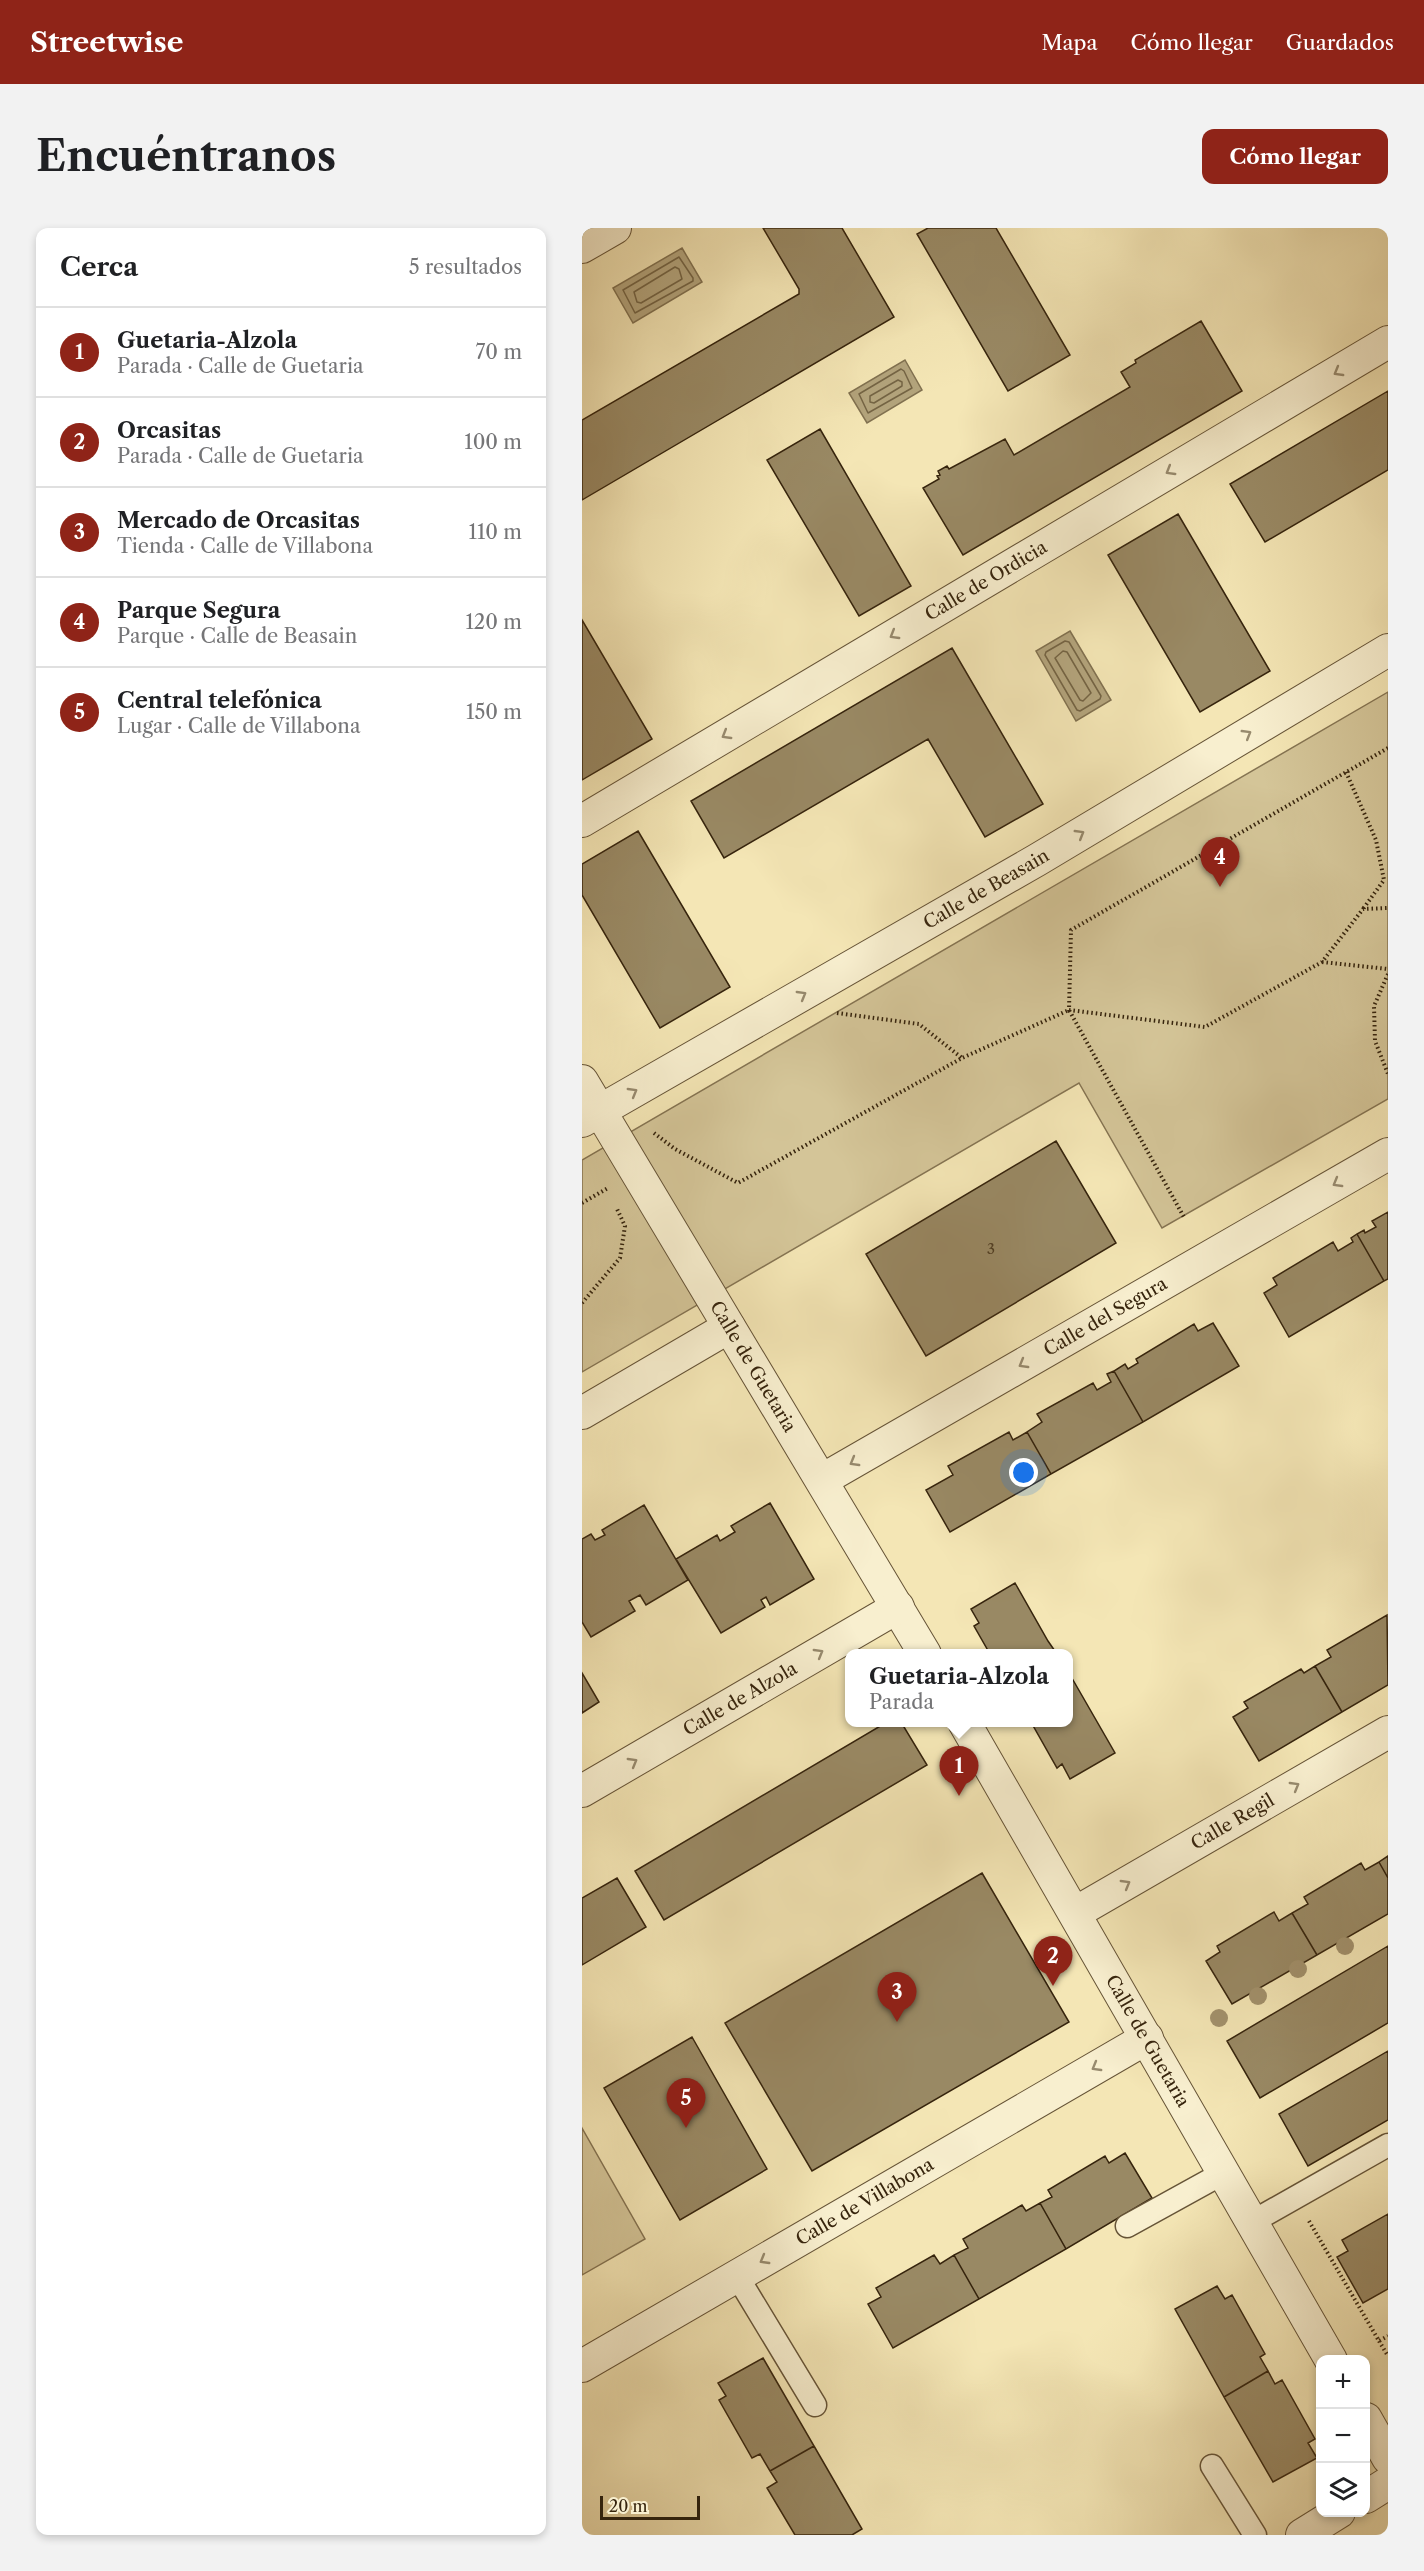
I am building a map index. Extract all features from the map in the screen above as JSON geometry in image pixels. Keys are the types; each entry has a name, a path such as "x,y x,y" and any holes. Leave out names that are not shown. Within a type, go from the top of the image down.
{"street":[{"path":"582,247 615,228"},
{"name":"Calle de Ordicia","path":"582,820 1388,342"},
{"name":"Calle de Beasain","path":"591,1116 1037,860 1388,650"},
{"name":"Calle de Guetaria","path":"582,1081 591,1116 635,1170 923,1649"},
{"name":"Calle del Segura","path":"822,1480 1388,1154"},
{"path":"582,1413 729,1327"},
{"name":"Calle de Alzola","path":"582,1791 898,1607"},
{"name":"Calle de Guetaria","path":"967,1727 1225,2172 1328,2355"},
{"name":"Calle Regil","path":"1075,1913 1388,1732"},
{"name":"Calle de Villabona","path":"582,2366 1147,2038"},
{"path":"1252,2222 1388,2145"},
{"path":"1127,2226 1225,2172"},
{"path":"737,2276 815,2405"},
{"path":"1370,2427 1388,2458"},
{"path":"1212,2466 1255,2535"},
{"path":"1370,2494 1388,2483"},
{"path":"1302,2535 1331,2517"}],"path":[{"path":"1185,1219 1069,1010 1071,930 1388,748"},
{"path":"651,1131 675,1149 738,1183 962,1058 1069,1010 1205,1027 1322,962 1384,880 1376,840 1346,772"},
{"path":"1363,909 1388,908"},
{"path":"1322,962 1388,969"},
{"path":"1388,974 1374,1006 1375,1041 1388,1074"},
{"path":"834,1013 919,1024 962,1058"},
{"path":"582,1203 635,1170 675,1149"},
{"path":"608,1188 612,1198"},
{"path":"582,1303 620,1258 625,1226 616,1207"},
{"path":"1296,2197 1388,2356"},
{"path":"1379,2341 1388,2336"}],"shaded area":[{"path":"1388,692 1388,1099 1162,1228 1079,1083 582,1372 582,1160"},
{"path":"582,2128 645,2239 582,2275"}],"water":[{"path":"682,248 702,282 633,323 613,288"},
{"path":"905,360 922,390 867,423 849,393"},
{"path":"1070,631 1111,700 1076,721 1036,651"}],"building":[{"path":"763,228 842,228 894,317 582,500 582,420 799,294 799,289"},
{"path":"928,228 996,228 1070,355 1008,391 917,234"},
{"path":"1201,321 1242,391 963,555 923,488 939,479 938,471 947,466 949,469 1005,439 1014,455 1130,387 1121,372 1136,363 1135,360"},
{"path":"1388,391 1388,470 1265,542 1230,484"},
{"path":"820,429 911,586 859,616 767,460"},
{"path":"1178,514 1270,671 1200,712 1108,555"},
{"path":"582,620 652,739 582,780"},
{"path":"952,648 1043,804 985,837 928,739 724,858 691,801"},
{"path":"638,831 730,987 660,1028 582,895 582,864"},
{"path":"1056,1141 1116,1243 926,1356 866,1254"},
{"path":"1388,1212 1388,1279 1384,1281 1357,1234 1364,1230 1365,1233 1376,1227 1372,1221"},
{"path":"1357,1234 1384,1281 1289,1337 1264,1293 1277,1285 1273,1278 1333,1242 1338,1251 1353,1242 1351,1238"},
{"path":"1213,1323 1239,1366 1143,1422 1114,1371 1125,1364 1128,1369 1138,1363 1136,1359 1194,1324 1198,1331"},
{"path":"1114,1371 1143,1422 1051,1474 1027,1432 1042,1422 1037,1414 1093,1383 1097,1390 1111,1382 1107,1374"},
{"path":"1009,1432 1013,1440 1027,1432 1051,1474 950,1532 926,1490 953,1475 948,1466"},
{"path":"770,1503 814,1579 770,1605 766,1597 761,1600 765,1607 721,1633 676,1559 717,1535 720,1541 735,1532 731,1526"},
{"path":"644,1505 688,1580 646,1605 640,1595 629,1601 635,1611 591,1637 582,1622 582,1539 591,1534 595,1540 605,1535 602,1530"},
{"path":"1015,1583 1054,1649 987,1649 974,1626 979,1623 971,1609"},
{"path":"1387,1615 1388,1685 1342,1712 1315,1666 1331,1657 1327,1650"},
{"path":"1315,1666 1342,1712 1259,1761 1233,1717 1248,1708 1244,1702 1301,1669 1304,1673"},
{"path":"582,1673 599,1702 582,1713"},
{"path":"1073,1680 1115,1753 1070,1779 1062,1764 1057,1768 1034,1727 1073,1727"},
{"path":"879,1727 904,1727 927,1765 664,1920 635,1871"},
{"path":"1388,1856 1388,1878 1379,1862"},
{"path":"1379,1862 1388,1878 1388,1914 1317,1955 1292,1913 1308,1904 1304,1897 1361,1863 1365,1870"},
{"path":"982,1873 1069,2022 812,2171 725,2023"},
{"path":"617,1878 646,1927 582,1965 582,1898"},
{"path":"1274,1912 1279,1921 1292,1913 1317,1955 1232,2004 1206,1961 1220,1952 1217,1946"},
{"path":"1388,1946 1388,2023 1260,2098 1227,2041"},
{"path":"692,2037 767,2169 680,2220 604,2088"},
{"path":"1388,2051 1388,2120 1308,2166 1279,2114"},
{"path":"1125,2153 1152,2198 1066,2249 1040,2203 1052,2197 1048,2190 1105,2156 1109,2163"},
{"path":"1040,2203 1066,2249 979,2299 954,2255 968,2248 963,2239 1022,2205 1026,2211"},
{"path":"1388,2214 1388,2289 1363,2303 1337,2257 1348,2251 1342,2240"},
{"path":"934,2255 940,2264 954,2255 979,2299 893,2348 868,2304 881,2297 876,2288"},
{"path":"1217,2286 1225,2299 1232,2295 1265,2354 1260,2357 1268,2371 1224,2397 1175,2309"},
{"path":"763,2358 814,2446 770,2471 760,2454 752,2458 719,2400 726,2396 718,2383"},
{"path":"1268,2371 1275,2384 1282,2380 1315,2439 1308,2443 1316,2459 1273,2482 1224,2397"},
{"path":"814,2446 862,2529 852,2535 795,2535 767,2488 777,2482 770,2471"}],"place":[{"name":"Parque Segura","path":"1220,887"},
{"name":"Guetaria-Alzola","path":"959,1796"},
{"name":"Orcasitas","path":"1053,1986"},
{"name":"Mercado de Orcasitas","path":"897,2022"},
{"name":"Central telefónica","path":"686,2128"}]}
